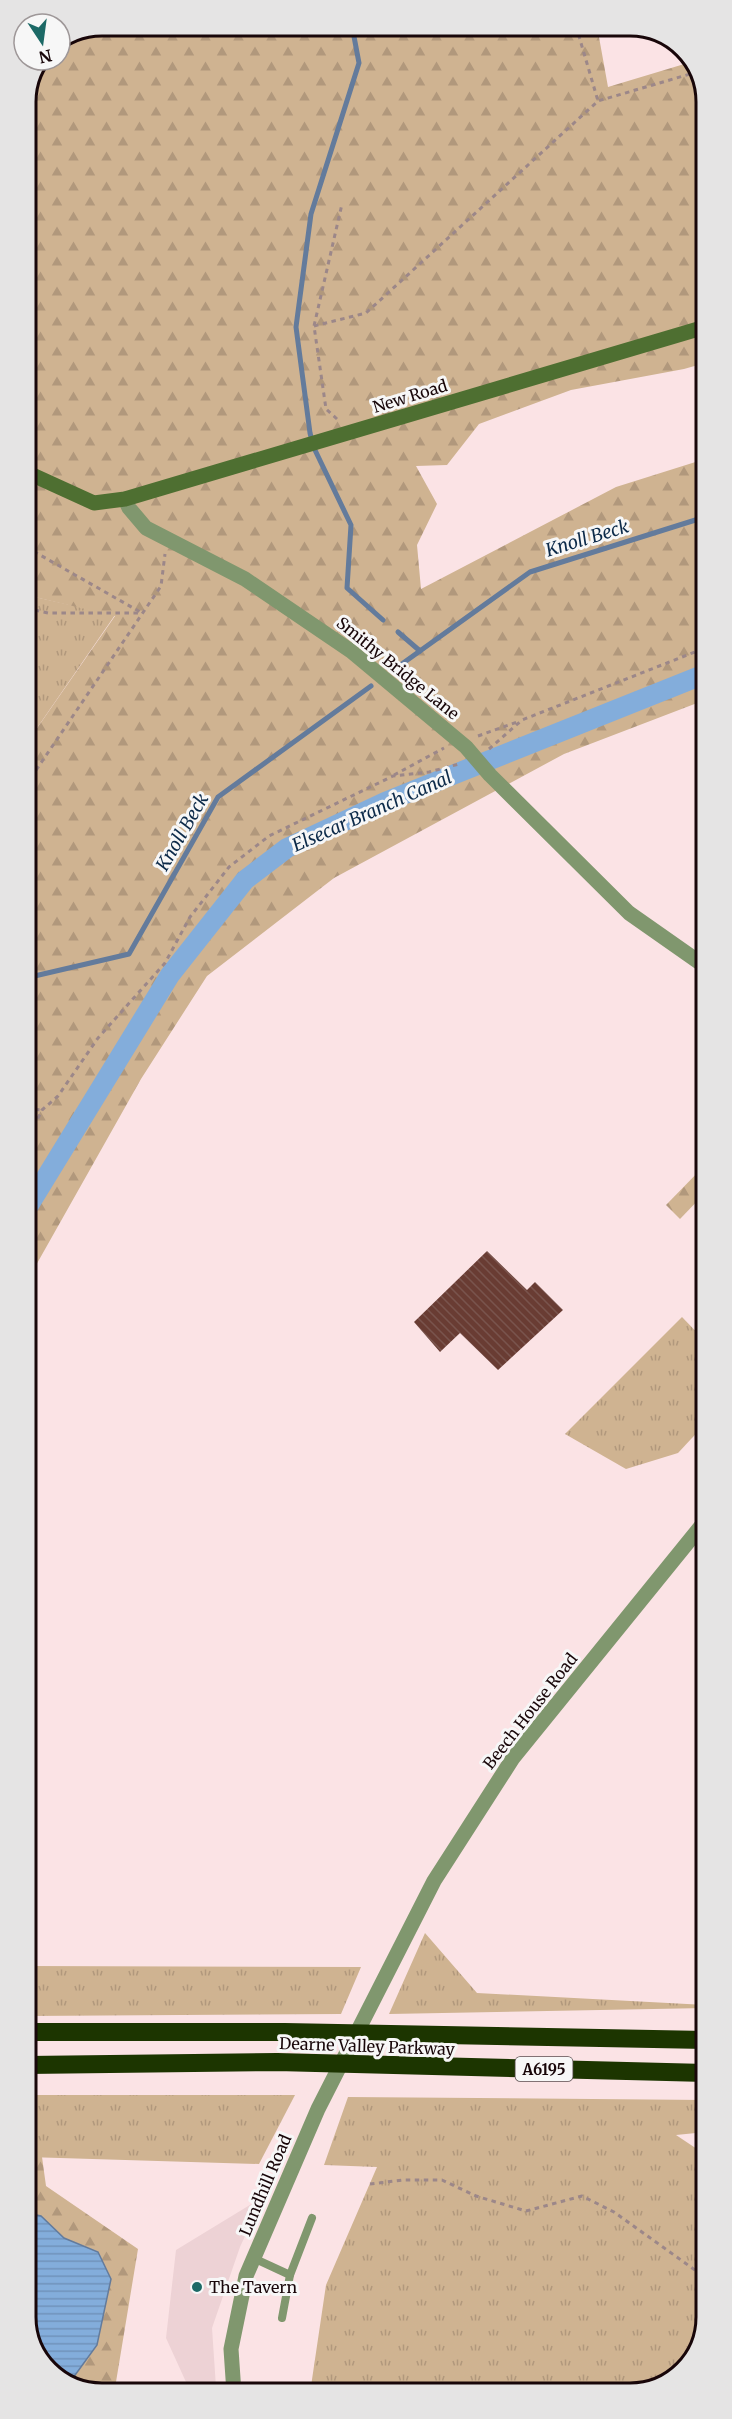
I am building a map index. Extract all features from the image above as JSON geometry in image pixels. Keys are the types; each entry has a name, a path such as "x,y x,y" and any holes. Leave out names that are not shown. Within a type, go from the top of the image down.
{"highway":[{"name":"Dearne Valley Parkway","path":"36,2032 285,2032 696,2040"},
{"name":"Dearne Valley Parkway","path":"36,2065 278,2062 696,2073"}],"main road":[{"name":"New Road","path":"125,499 696,330"},
{"path":"36,477 94,503 125,499"}],"street":[{"name":"Smithy Bridge Lane","path":"125,499 129,508 146,528 166,541 245,579 351,651 490,776 629,913 696,960"},
{"name":"Beech House Road","path":"372,2002 434,1881 513,1758 696,1532"},
{"name":"Lundhill Road","path":"233,2383 231,2349 246,2276 318,2109 372,2002"}],"lane":[{"path":"282,2318 290,2275 312,2218"},
{"path":"254,2258 290,2275"}],"path":[{"path":"579,36 598,101"},
{"path":"314,326 366,313 598,101 689,74"},
{"path":"342,204 314,326 326,409 351,432"},
{"path":"36,770 161,586 166,541"},
{"path":"36,553 142,613"},
{"path":"36,610 48,613 142,613"},
{"path":"485,753 522,720 696,652"},
{"path":"36,1122 42,1110 58,1096 98,1038 165,963 190,917 229,867 269,836 393,776 453,767 465,755"},
{"path":"36,1109 42,1110"},
{"path":"370,2184 403,2180 442,2180 476,2196 526,2211 582,2196 615,2212 696,2271"}],"shaded area":[{"path":"263,2197 240,2247 212,2328 216,2383 186,2383 166,2338 176,2250"}],"green space":[{"path":"102,36 599,36 608,87 684,64 695,89 696,102 696,366 571,390 479,424 447,465 416,466 437,504 417,545 421,589 616,487 696,462 696,703 564,754 334,878 207,976 141,1079 36,1265 36,730 115,616 36,597 36,102 44,72 72,72 72,44 89,37"},
{"path":"36,597 115,615 36,730"},
{"path":"696,1174 696,1202 680,1219 666,1205"},
{"path":"682,1317 696,1332 696,1434 678,1453 626,1469 565,1434"},
{"path":"425,1933 477,1993 696,2004 696,2008 389,2014"},
{"path":"36,1966 361,1967 341,2014 36,2016"},
{"path":"36,2095 295,2095 259,2164 36,2157"},
{"path":"348,2097 696,2100 696,2133 676,2135 696,2148 696,2317 687,2350 674,2367 643,2382 311,2383 326,2285 377,2167 324,2165"},
{"path":"36,2157 42,2157 46,2186 138,2249 116,2383 89,2382 74,2377 97,2345 98,2252 64,2238 41,2216 36,2215"}],"water":[{"path":"36,2215 41,2216 64,2238 98,2252 111,2279 97,2345 74,2377 58,2367 41,2342 36,2317"}],"building":[{"path":"487,1251 527,1290 535,1282 563,1310 498,1370 460,1333 440,1352 414,1322"}],"waterway":[{"path":"354,36 359,63 311,214 296,327 314,448 351,525 347,588 383,620"},
{"name":"Knoll Beck","path":"399,666 530,572 696,520"},
{"path":"398,632 420,651"},
{"name":"Elsecar Branch Canal","path":"36,1194 170,975 245,880 287,848 385,802 696,678"},
{"name":"Knoll Beck","path":"36,976 129,954 218,797 371,686"}],"place":[{"name":"The Tavern","path":"197,2287"}]}
